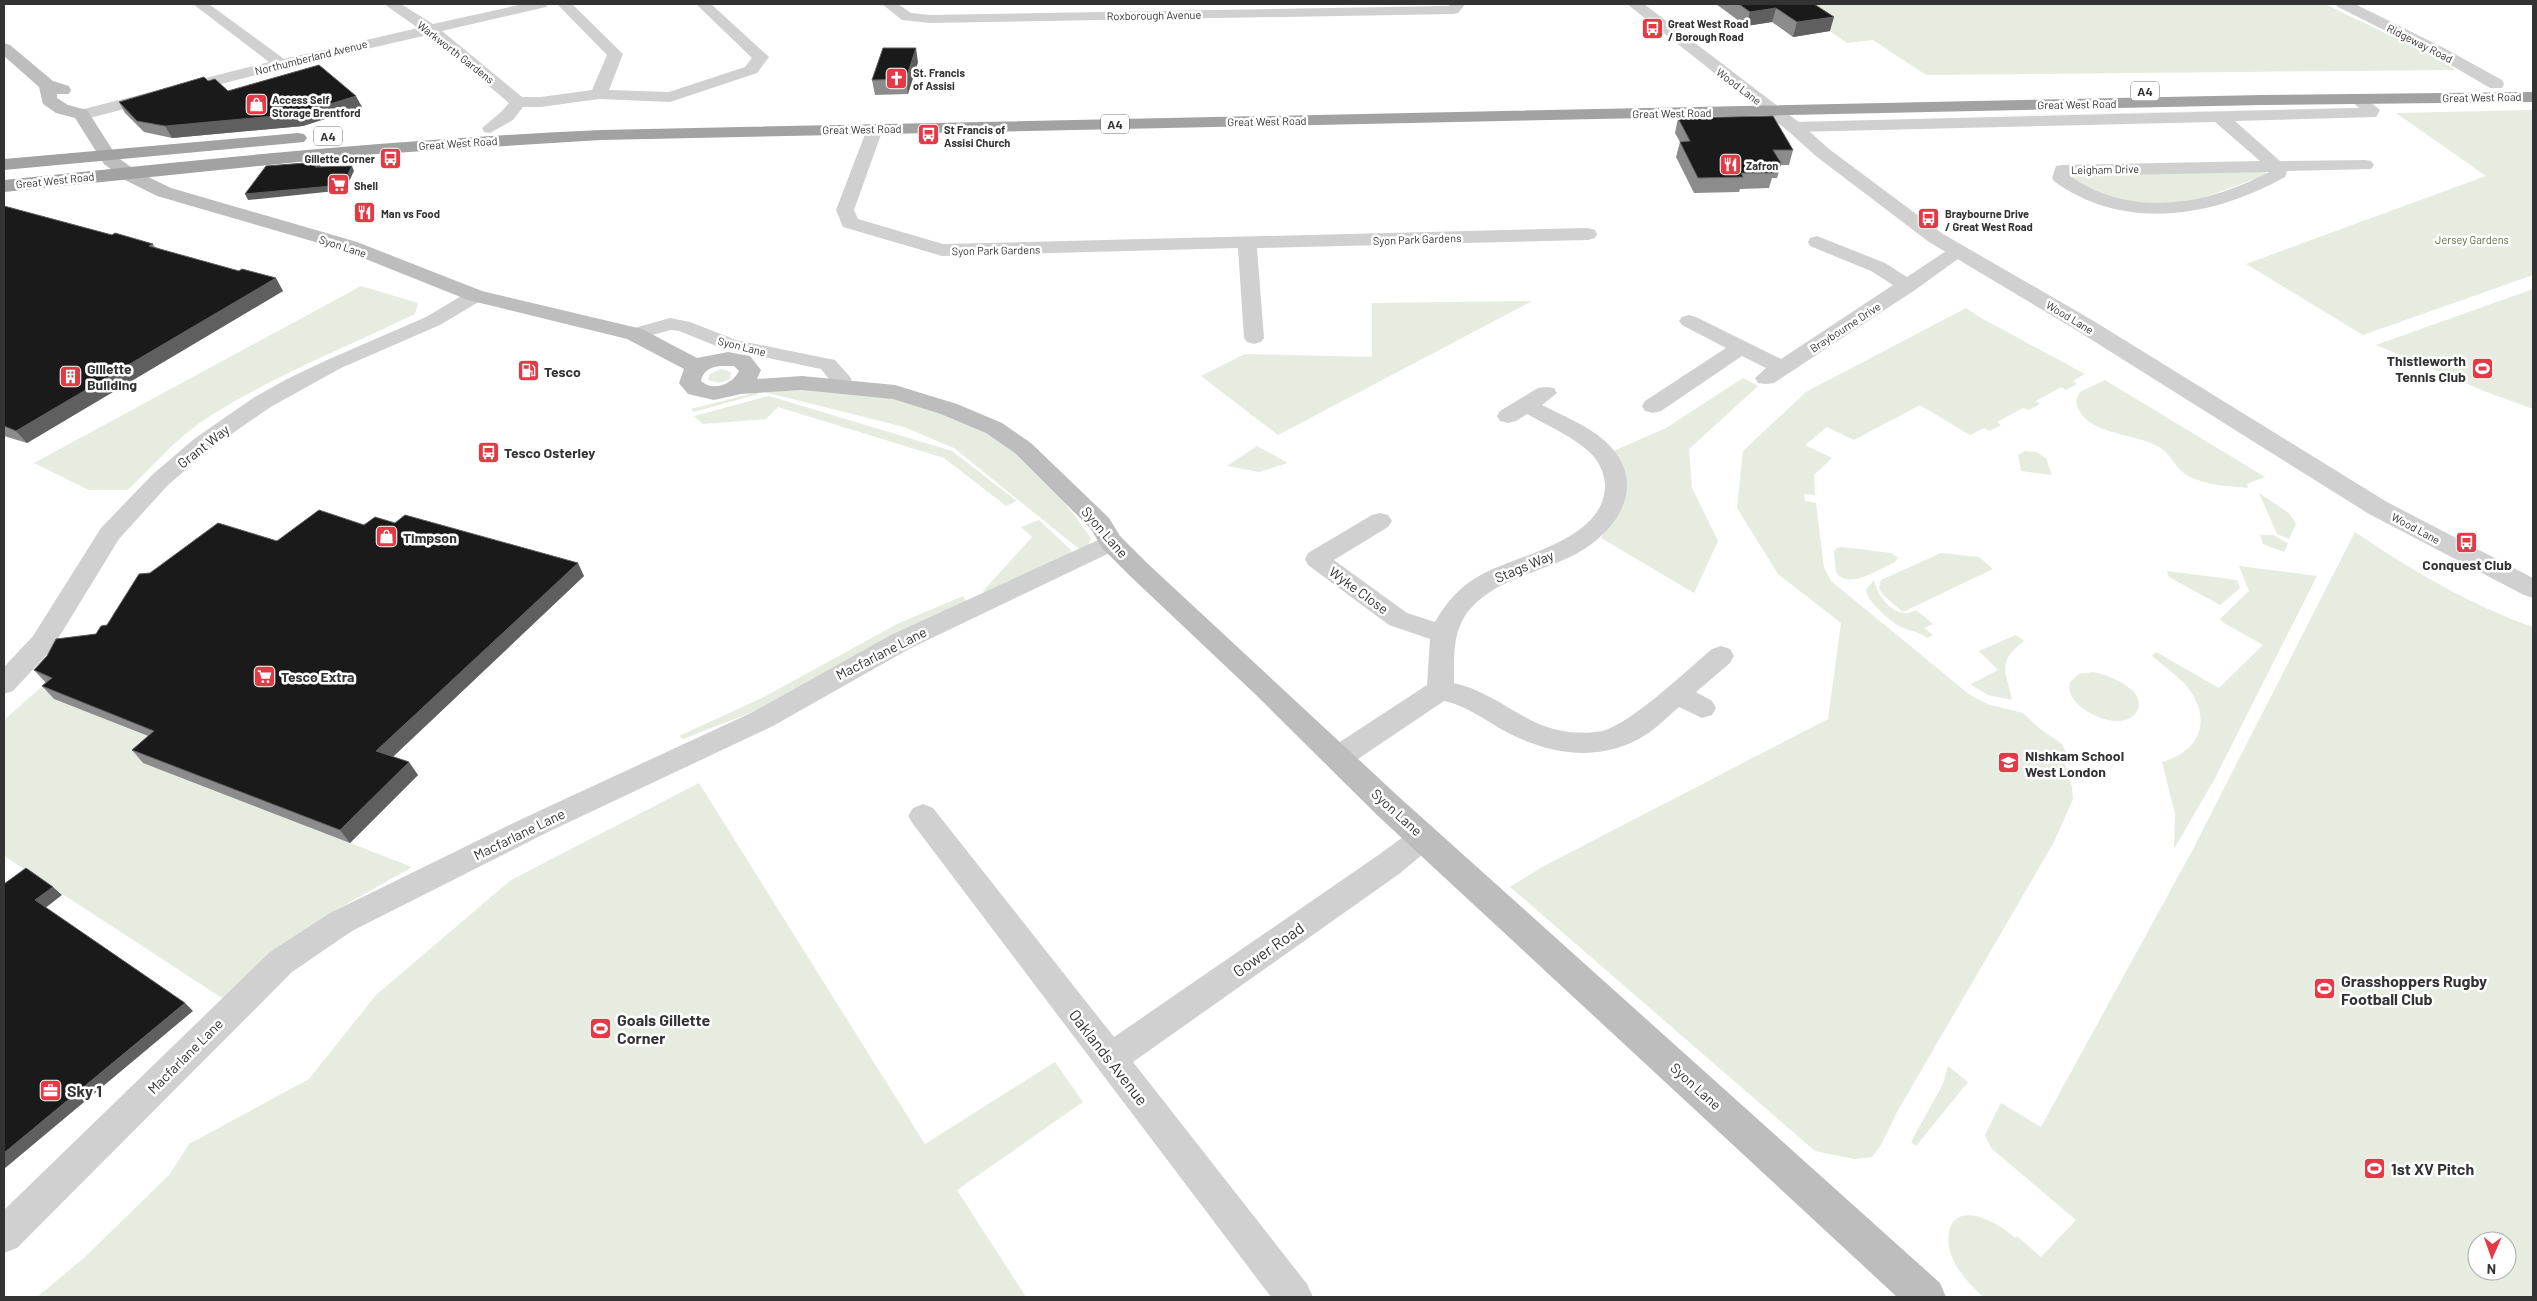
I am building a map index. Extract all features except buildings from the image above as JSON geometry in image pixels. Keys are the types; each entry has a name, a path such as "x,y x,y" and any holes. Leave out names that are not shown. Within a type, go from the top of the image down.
{"highway":[{"name":"Great West Road","path":"4,165 242,141 490,128 642,123 2533,83"},
{"name":"Great West Road","path":"4,186 127,172 521,138 875,129 2533,97"},
{"name":"A4","path":"106,154 152,160 266,151 345,152"},
{"name":"A4","path":"4,175 86,169 127,172"}],"main road":[{"path":"4,48 47,85 49,100 62,109 82,114"},
{"name":"Syon Lane","path":"82,114 106,154 127,172 148,185 185,200 350,246 475,296 634,334 697,367 691,373 690,383 698,391 718,393 744,378 841,386 914,397 994,428 1023,448 1062,485 1100,524 1111,542 1339,757 1388,806 1926,1297"},
{"path":"697,367 715,360 734,359 748,365 744,378"}],"street":[{"path":"200,4 281,64"},
{"name":"Warkworth Gardens","path":"391,4 430,29 518,102"},
{"name":"Northumberland Avenue","path":"82,114 281,64 541,4"},
{"path":"564,4 615,54 599,94"},
{"path":"490,128 507,116 518,102 542,102 599,94 670,97 751,70 761,57 703,4"},
{"name":"Roxborough Avenue","path":"889,4 907,17 930,19 1454,7"},
{"name":"Wood Lane","path":"1635,4 1899,211 1959,251 2084,325 2378,508 2533,590"},
{"name":"Ridgeway Road","path":"2343,4 2438,51 2496,84"},
{"path":"1794,127 2370,113 2372,110 2357,99"},
{"path":"2220,117 2276,166"},
{"name":"Syon Park Gardens","path":"875,129 845,210 850,223 942,250 1588,234"},
{"name":"Leigham Drive","path":"2276,166 2279,174 2261,184 2181,208 2148,209 2122,204 2089,194 2070,185 2061,178 2062,170 2276,166 2366,165"},
{"path":"1834,233 1811,246 1878,267 1908,286"},
{"path":"1247,243 1254,338"},
{"name":"Braybourne Drive","path":"1688,321 1740,348 1774,373 1959,251"},
{"name":"Grant Way","path":"4,684 42,642 110,534 160,480 202,444 261,403 295,384 334,364 433,321 475,296"},
{"name":"Syon Lane","path":"634,334 670,324 683,326 731,346 828,364 840,378 841,386"},
{"path":"1653,406 1740,348"},
{"name":"Stags Way","path":"1442,634 1463,601 1491,579 1574,545 1593,530 1606,516 1615,500 1618,481 1612,464 1601,450 1527,405"},
{"name":"Wyke Close","path":"1380,521 1317,559 1398,618 1442,634"},
{"name":"Macfarlane Lane","path":"4,1235 281,962 341,922 536,824 763,719 900,642 1111,542"},
{"path":"1440,690 1442,634"},
{"path":"1339,757 1440,690 1462,695 1483,704 1529,732 1567,743 1606,741 1637,727 1721,656"},
{"path":"1677,693 1702,708"},
{"name":"Oaklands Avenue","path":"923,816 1294,1297"},
{"name":"Gower Road","path":"1110,1059 1388,865 1424,837"}],"green space":[{"path":"1790,4 2325,4 2443,61 2455,70 1926,75 1873,40 1847,43"},
{"path":"2353,108 2354,109 1937,117"},
{"name":"Jersey Gardens","path":"2533,110 2533,275 2363,335 2246,264 2486,176 2396,113"},
{"path":"2262,169 2267,174 2196,199 2161,205 2147,205 2120,200 2093,190 2069,177 2072,175"},
{"path":"361,286 418,303 415,314 257,389 207,418 175,443 128,490 89,490 34,463"},
{"name":"Thistleworth Tennis Club","path":"2533,289 2533,409 2484,391 2376,345"},
{"path":"1532,301 1278,435 1201,376 1245,354 1372,357 1372,303"},
{"path":"1966,308 2085,374 2073,381 2077,384 2066,390 2061,387 2036,401 2040,404 2029,410 2023,408 1997,422 2001,425 1990,431 1984,428 1970,435 1920,405 1854,440 1827,427 1805,445 1832,458 1814,475 1815,495 1804,494 1805,501 1816,503 1824,568 1831,581 1970,695 1987,704 2023,713 2039,728 2062,744 2071,764 2065,763 2072,787 2073,799 2054,842 1897,1112 1881,1145 1872,1157 1854,1159 1815,1151 1510,887 1542,867 1828,719 1841,623 1778,574 1737,508 1743,451 1806,392"},
{"path":"721,369 731,372 730,379 720,383 708,380 710,374"},
{"path":"1743,378 1758,386 1689,449 1692,488 1718,541 1694,593 1601,538 1620,508 1609,453 1666,428"},
{"path":"2105,380 2265,477 2247,484 2248,488 2201,481 2183,472 2159,447 2149,442 2098,427 2080,412 2076,400 2080,392"},
{"path":"821,389 897,399 960,420 986,433 1009,448 1050,486 1091,538 1088,545 1079,549 954,448 904,427 764,392"},
{"path":"758,392 758,394 694,412 691,409"},
{"path":"769,396 952,451 1017,501 1006,506 944,458 778,407 766,419 703,424 694,416"},
{"path":"1257,446 1288,463 1259,472 1227,466"},
{"path":"2025,451 2036,452 2046,458 2052,475 2021,471 2018,455"},
{"path":"2259,493 2289,513 2296,524 2289,539 2277,534"},
{"path":"1039,520 1072,551 1062,560 988,596 983,591 1032,537 1021,527"},
{"name":"Grasshoppers Rugby Football Club","path":"2355,532 2441,586 2486,608 2533,627 2533,1297 1983,1297 1964,1276 1952,1258 1949,1248 1949,1234 1955,1220 1963,1216 1972,1215 1991,1222 2015,1238 2017,1236 2041,1257 2076,1220 1991,1148 1985,1135 2001,1103 2041,1127 2192,851"},
{"path":"2260,535 2273,535 2288,543 2284,552 2263,544"},
{"path":"1842,547 1891,553 1898,558 1895,562 1873,573 1856,579 1848,579 1841,577 1836,572 1834,552 1836,548"},
{"path":"1941,553 1979,557 1993,569 1903,612 1883,595 1879,588 1881,580"},
{"path":"2239,566 2317,576 2214,780 2174,849 2175,814 2162,762 2176,757 2186,750 2194,741 2199,731 2201,720 2194,696 2185,684 2152,656 2156,652 2219,688 2263,645 2220,619 2249,591"},
{"path":"2167,571 2237,580 2240,588 2220,605 2169,577"},
{"path":"1874,580 1883,600 1889,606 1901,613 1909,613 1916,610 1933,624 1924,628 1933,635 1927,638 1901,627 1880,611 1870,599 1866,590"},
{"path":"963,596 968,604 768,706 683,739 679,736 762,698 897,624"},
{"path":"2016,635 2024,641 2009,656 2005,668 2012,700 1988,695 1973,686 1971,684 1998,670 1979,651"},
{"path":"2093,672 2117,680 2133,692 2138,698 2139,706 2135,714 2122,721 2107,720 2091,714 2077,703 2070,692 2070,682 2079,674"},
{"path":"46,683 55,699 166,744 144,763 412,867 331,913 222,998 4,856 4,720"},
{"name":"Goals Gillette Corner","path":"699,783 925,1144 1055,1062 1083,1102 957,1190 1026,1297 37,1297 85,1257 170,1174 189,1144 309,1079 376,995 511,880"},
{"path":"1948,1066 1968,1082 1916,1146 1911,1142 1943,1084"}],"place":[{"name":"Great West Road / Borough Road","path":"1652,29"},
{"name":"St. Francis of Assisi","path":"897,78"},
{"name":"Access Self Storage Brentford","path":"256,105"},
{"name":"St Francis of Assisi Church","path":"928,135"},
{"name":"Gillette Corner","path":"391,158"},
{"name":"Zafron","path":"1730,165"},
{"name":"Shell","path":"338,185"},
{"name":"Man vs Food","path":"365,213"},
{"name":"Braybourne Drive / Great West Road","path":"1929,219"},
{"name":"Thistleworth Tennis Club","path":"2482,368"},
{"name":"Tesco","path":"528,371"},
{"name":"Gillette Building","path":"71,376"},
{"name":"Tesco Osterley","path":"488,452"},
{"name":"Timpson","path":"387,537"},
{"name":"Conquest Club","path":"2467,542"},
{"name":"Tesco Extra","path":"265,676"},
{"name":"Nishkam School West London","path":"2009,763"},
{"name":"Grasshoppers Rugby Football Club","path":"2325,989"},
{"name":"Goals Gillette Corner","path":"601,1028"},
{"name":"Sky 1","path":"51,1090"},
{"name":"1st XV Pitch","path":"2375,1168"}]}
